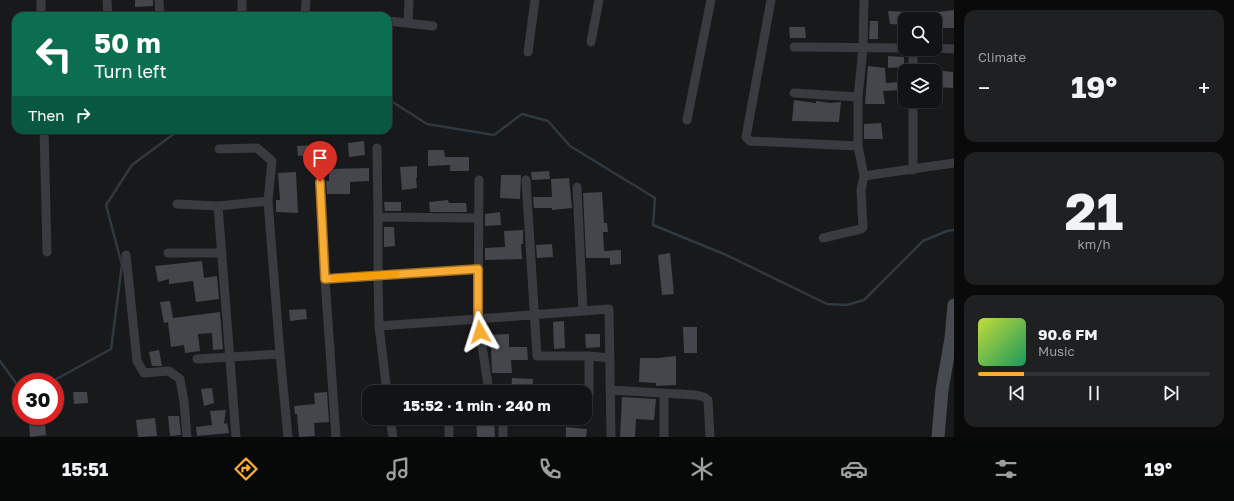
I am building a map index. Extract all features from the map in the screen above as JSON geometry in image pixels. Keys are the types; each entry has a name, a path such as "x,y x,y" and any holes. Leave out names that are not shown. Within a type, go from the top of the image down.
{"street":[{"path":"41,0 41,12"},
{"path":"107,0 108,12"},
{"path":"159,0 160,12"},
{"path":"242,0 242,12"},
{"path":"305,12 306,0"},
{"path":"408,0 408,22"},
{"path":"528,52 535,0"},
{"path":"591,42 599,0"},
{"path":"687,120 711,0"},
{"path":"771,0 746,137 750,141 858,146"},
{"path":"823,238 861,230 863,227 861,190 864,176 858,146 858,97 863,48 864,0"},
{"path":"392,20 433,26"},
{"path":"794,47 898,48"},
{"path":"942,48 954,49"},
{"path":"794,92 858,97"},
{"path":"913,108 913,170"},
{"path":"44,134 47,252"},
{"path":"219,149 257,148 272,161 268,202 288,437"},
{"path":"378,148 379,326 386,385"},
{"path":"864,176 954,163"},
{"path":"479,180 478,319 488,385"},
{"path":"526,180 537,356 589,356 610,358"},
{"path":"320,182 336,437"},
{"path":"577,187 583,311"},
{"path":"177,204 218,206 268,202"},
{"path":"218,206 236,437"},
{"path":"378,217 478,218"},
{"path":"168,253 222,253"},
{"path":"126,255 137,361 144,373 169,371 180,379 184,402 187,437"},
{"path":"325,279 478,269"},
{"path":"938,437 942,390 952,339 954,305"},
{"path":"379,326 609,308 611,437"},
{"path":"197,358 280,354"},
{"path":"589,356 589,385"},
{"path":"610,390 696,395 704,397 708,400 710,437"},
{"path":"664,394 664,437"},
{"path":"391,425 393,437"},
{"path":"449,425 449,437"},
{"path":"503,425 503,437"}],"building":[{"path":"135,0 153,0 153,6 135,7"},
{"path":"954,10 954,28 942,28 942,12 938,12"},
{"path":"888,11 910,12 898,12 898,25 890,24"},
{"path":"870,21 878,21 878,39 869,39"},
{"path":"789,27 805,27 806,38 790,38"},
{"path":"888,56 904,57 904,64 898,64 898,67 888,68"},
{"path":"868,66 885,68 886,83 898,82 898,90 883,91 885,104 865,104"},
{"path":"942,71 953,72 953,88 942,87"},
{"path":"794,100 816,103 816,101 830,103 841,102 839,122 792,121"},
{"path":"881,123 883,139 864,139 864,124"},
{"path":"364,141 365,155 349,157 348,143"},
{"path":"316,145 316,155 298,156 297,146"},
{"path":"428,150 444,150 445,157 469,157 469,171 450,171 450,165 428,166"},
{"path":"417,166 417,188 402,190 400,167"},
{"path":"369,168 369,181 350,182 350,194 327,194 326,181 329,181 329,169"},
{"path":"549,171 550,179 532,180 531,172"},
{"path":"296,172 298,213 276,212 276,200 280,200 278,173"},
{"path":"501,175 521,175 520,199 500,198"},
{"path":"569,178 572,208 552,210 552,208 534,208 533,197 552,197 551,179"},
{"path":"602,192 604,223 607,223 608,232 603,232 604,251 621,250 621,264 610,265 610,258 586,258 583,193"},
{"path":"448,200 449,203 466,203 467,212 430,212 429,202"},
{"path":"384,202 401,202 401,211 385,211"},
{"path":"500,212 501,225 485,226 485,214"},
{"path":"384,227 394,227 395,246 384,247"},
{"path":"523,230 523,244 521,244 522,259 485,260 485,248 505,247 504,231"},
{"path":"552,244 553,257 537,258 536,245"},
{"path":"670,253 674,294 662,295 658,255"},
{"path":"202,261 204,278 217,276 219,299 196,302 193,281 169,284 169,279 158,282 155,266"},
{"path":"170,301 173,318 220,312 223,349 213,350 212,333 198,334 200,351 185,353 184,345 171,347 168,322 164,323 160,302"},
{"path":"306,309 307,319 290,321 289,310"},
{"path":"564,321 565,348 554,349 553,322"},
{"path":"683,327 697,327 697,353 684,353"},
{"path":"509,334 509,347 527,347 528,360 511,360 512,373 492,373 491,348 489,348 488,335"},
{"path":"585,334 600,334 600,347 586,348"},
{"path":"159,350 162,366 152,366 149,352"},
{"path":"676,356 676,385 656,386 656,383 639,382 640,358"},
{"path":"512,378 533,379 533,385 512,385"},
{"path":"212,388 214,403 204,406 201,389"},
{"path":"73,392 87,392 88,403 74,404"},
{"path":"327,392 329,422 314,423 315,436 299,437 297,414 295,414 294,406 315,404 314,393"},
{"path":"622,397 656,399 654,420 636,419 635,437 620,437"},
{"path":"226,410 224,424 227,423 229,433 197,436 196,427 212,425 210,411"},
{"path":"168,416 179,416 181,435 170,436"},
{"path":"155,418 157,436 138,437 136,420"},
{"path":"29,425 45,425 46,435 30,437"},
{"path":"476,425 494,425 495,437 477,437"},
{"path":"566,427 587,429 586,437 566,437"}],"waterway":[{"path":"392,102 427,124 494,135 522,114 548,121 570,146 655,198 653,225 724,254 827,304 847,305 864,300 923,241 947,231 954,230"},
{"path":"64,375 111,349 122,265 106,205 132,165 174,134"},
{"path":"0,361 12,378"}],"slow traffic":[{"path":"334,278 396,274"}],"route":[{"path":"320,182 325,279 478,269 478,319 480,332"}]}
